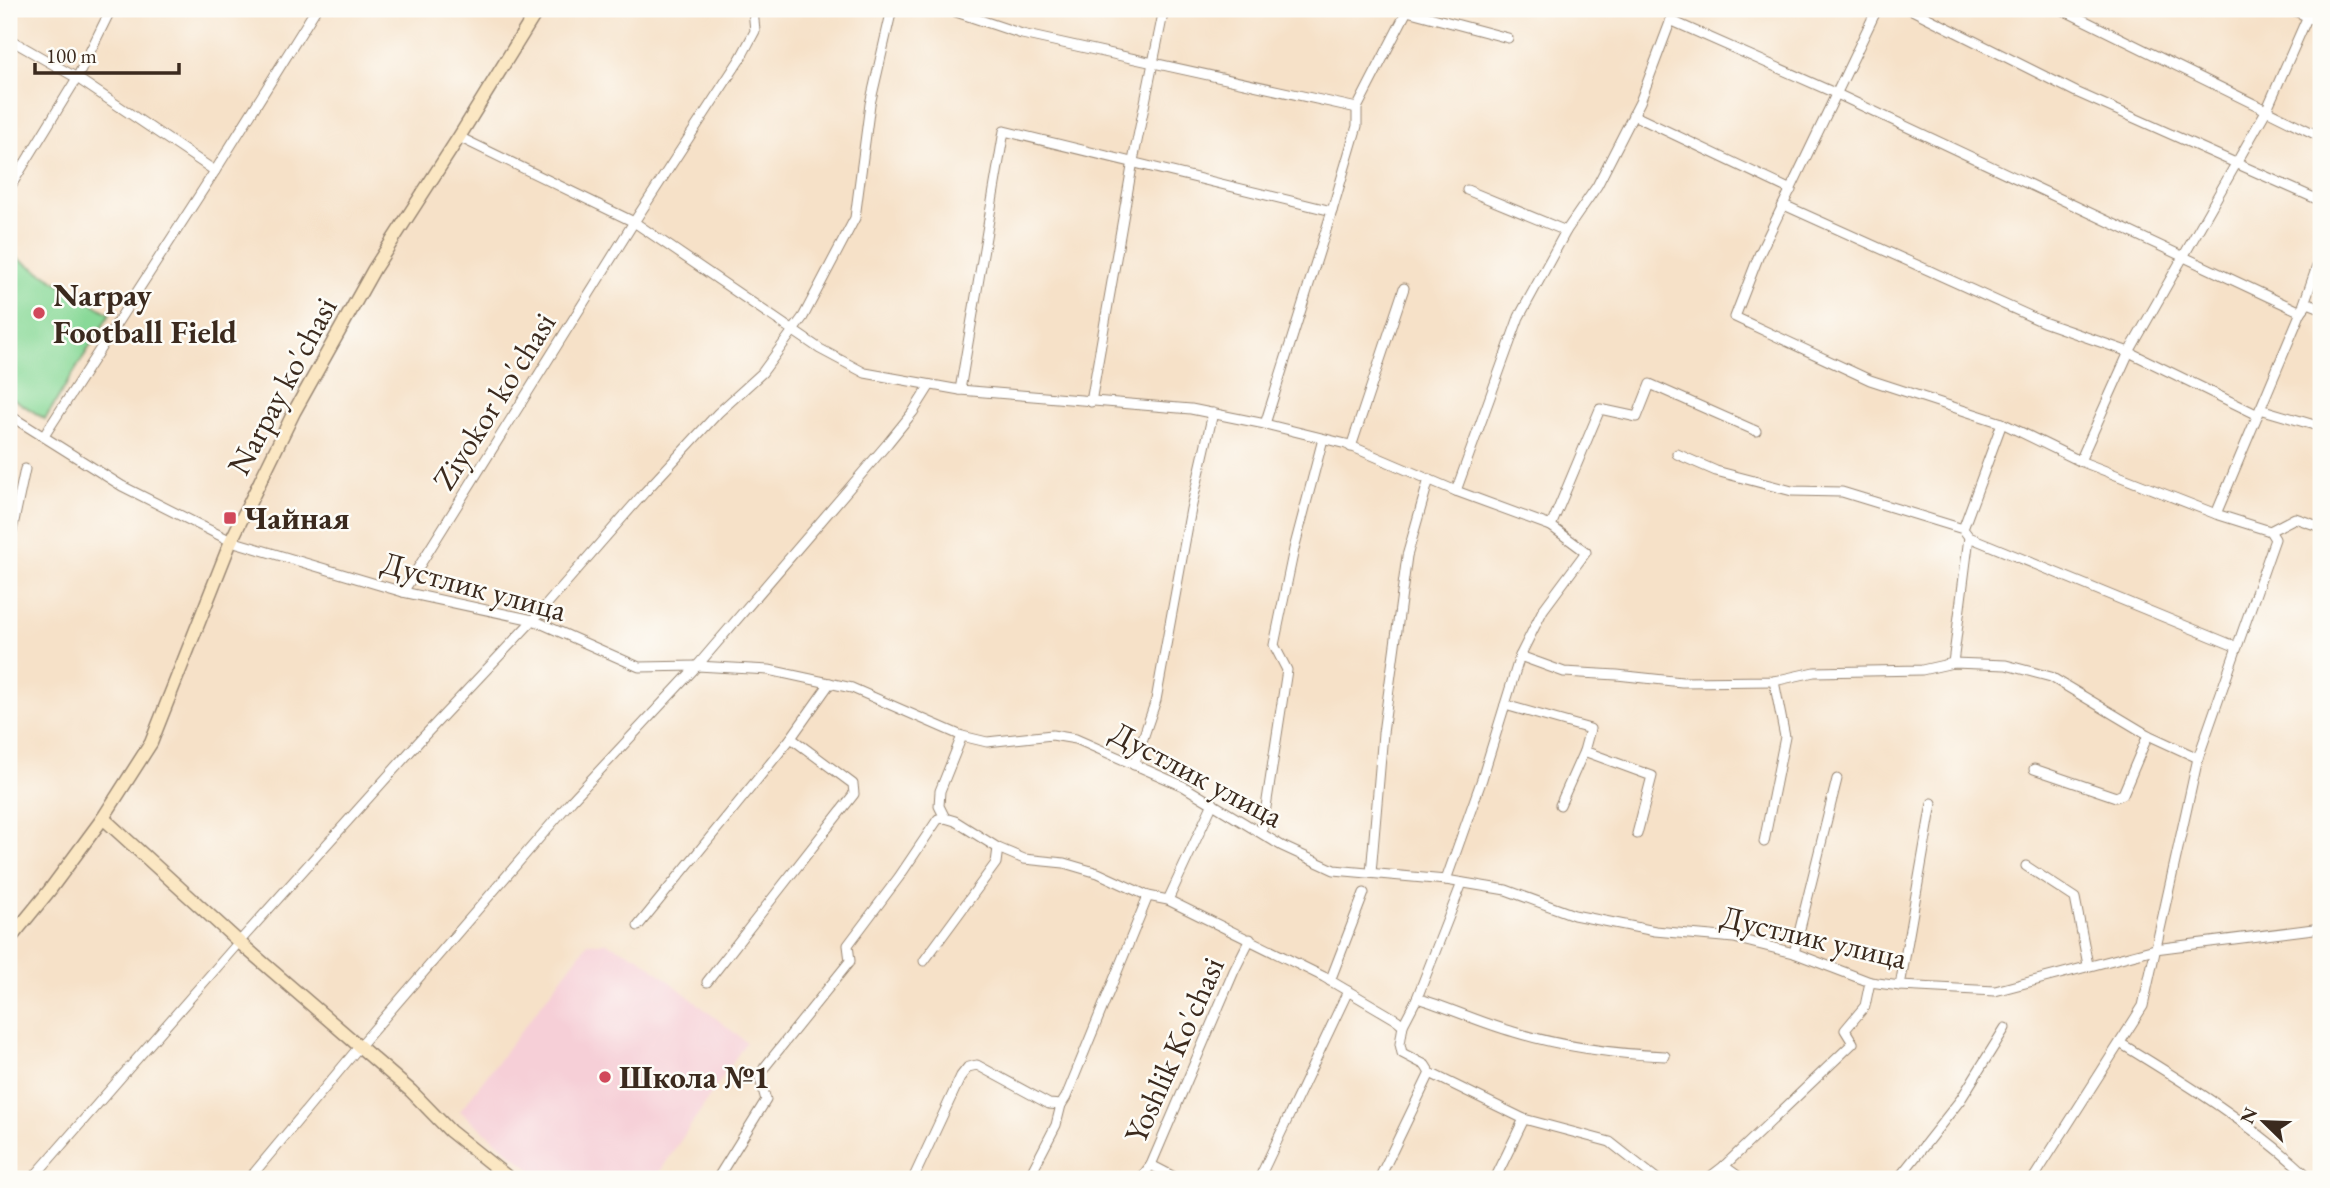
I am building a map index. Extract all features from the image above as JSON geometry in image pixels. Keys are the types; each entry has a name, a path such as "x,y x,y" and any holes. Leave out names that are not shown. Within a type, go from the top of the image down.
{"main road":[{"name":"Narpay ko'chasi","path":"9,940 103,818 151,743 231,541 294,412 374,269 538,9"},
{"path":"103,818 239,942 411,1091 450,1131 510,1179"}],"street":[{"path":"9,189 77,78 111,9"},
{"path":"44,436 316,9"},
{"name":"Ziyokor ko'chasi","path":"403,592 745,50 755,31 753,9"},
{"path":"32,1179 424,736 533,620 718,413 762,373 794,329 855,218 870,104 892,9"},
{"path":"947,9 1022,34 1357,108"},
{"path":"1091,402 1133,161 1164,9"},
{"path":"1456,491 1519,317 1566,231 1597,186 1633,115 1675,9"},
{"path":"1877,9 1759,256 1735,317 1870,380 2002,423 2080,461 2216,514 2270,531 2275,539 2198,758 2143,1006 2033,1179"},
{"path":"1910,9 2076,92 2321,201"},
{"path":"2061,9 2321,136"},
{"path":"2291,9 2309,13 2321,23"},
{"path":"1265,424 1357,126 1357,108 1408,10 1508,38"},
{"path":"2080,461 2129,352 2266,111 2309,13"},
{"path":"1670,20 1837,94 2301,312"},
{"path":"9,39 77,78 215,171"},
{"path":"1633,115 1791,190"},
{"path":"960,390 1004,131 1332,211"},
{"path":"459,137 634,222 820,349 865,373 960,390 1191,409 1265,424 1351,447 1456,491 1551,526 1586,552 1543,610 1520,656 1446,880"},
{"path":"1467,190 1566,231"},
{"path":"1784,205 2043,322 2129,352 2259,412 2321,427"},
{"path":"2216,514 2301,312 2321,255"},
{"path":"1351,447 1404,288"},
{"path":"2301,312 2308,303 2321,308"},
{"path":"248,1179 572,800 696,666 888,443 913,412 930,384"},
{"path":"1551,526 1600,409 1637,417 1650,384 1756,431"},
{"path":"1134,765 1156,700 1191,509 1213,413"},
{"name":"Дустлик улица","path":"9,415 122,486 231,541 403,592 533,620 639,667 696,666 769,670 852,688 962,736 987,741 1052,735 1076,739 1183,786 1282,846 1334,870 1446,880 1506,890 1574,915 1655,931 1734,938 1794,954 1870,982 1900,986 1995,990 2155,949 2321,928"},
{"path":"1953,663 1966,533 2002,423"},
{"path":"1262,833 1287,670 1274,645 1294,549 1323,439"},
{"path":"1677,454 1716,471 1792,491 1842,492 1966,533 2237,647"},
{"path":"9,545 25,468"},
{"path":"1371,873 1383,733 1407,556 1429,480"},
{"path":"2270,531 2295,518 2321,527"},
{"path":"1520,656 1564,672 1682,682 1774,681 1814,672 1922,670 1953,663 2006,665 2051,677 2148,735 2198,758"},
{"path":"1764,842 1785,737 1774,681"},
{"path":"639,926 791,738 830,683"},
{"path":"1505,705 1590,729 1584,751 1560,805"},
{"path":"2034,769 2116,797 2123,794 2148,735"},
{"path":"945,818 939,806 940,791 962,736"},
{"path":"707,982 854,793 853,784 791,738"},
{"path":"1584,751 1652,776 1637,834"},
{"path":"1794,954 1837,779"},
{"path":"1168,900 1213,803"},
{"path":"1900,986 1932,803"},
{"path":"717,1179 766,1100 760,1079 764,1068 837,980 850,961 848,946 939,819 955,821 999,848 1024,859 1064,863 1098,873 1148,896 1168,900 1330,981 1403,1025"},
{"path":"924,961 996,863 999,848"},
{"path":"2026,866 2075,898 2088,965"},
{"path":"1462,883 1417,998 1403,1025 1400,1044 1402,1053 1425,1065 1430,1073 1524,1119 1610,1142 1657,1179"},
{"path":"1330,981 1364,893"},
{"path":"1028,1179 1056,1125 1061,1105 1148,896"},
{"name":"Yoshlik Ko'chasi","path":"1140,1179 1151,1165 1250,939"},
{"path":"1707,1179 1853,1044 1845,1030 1865,1006 1870,982"},
{"path":"1258,1179 1348,991"},
{"path":"1417,998 1511,1031 1562,1045 1665,1056"},
{"path":"1898,1179 1961,1098 2006,1028"},
{"path":"2120,1043 2212,1099 2293,1161 2311,1179"},
{"path":"913,1179 961,1076 968,1067 977,1065 1049,1104 1061,1105"},
{"path":"1379,1179 1430,1073"},
{"path":"1495,1179 1524,1119"},
{"path":"1151,1165 1178,1179"},
{"path":"1724,1166 1741,1179"}],"shaded area":[{"name":"Школа №1","path":"588,943 607,943 640,958 746,1042 655,1179 542,1179 460,1111"}],"green space":[{"path":"9,253 110,314 45,419 9,396"}],"place":[{"name":"Narpay Football Field","path":"39,313"},
{"name":"Чайная","path":"230,518"},
{"name":"Школа №1","path":"605,1077"}]}
